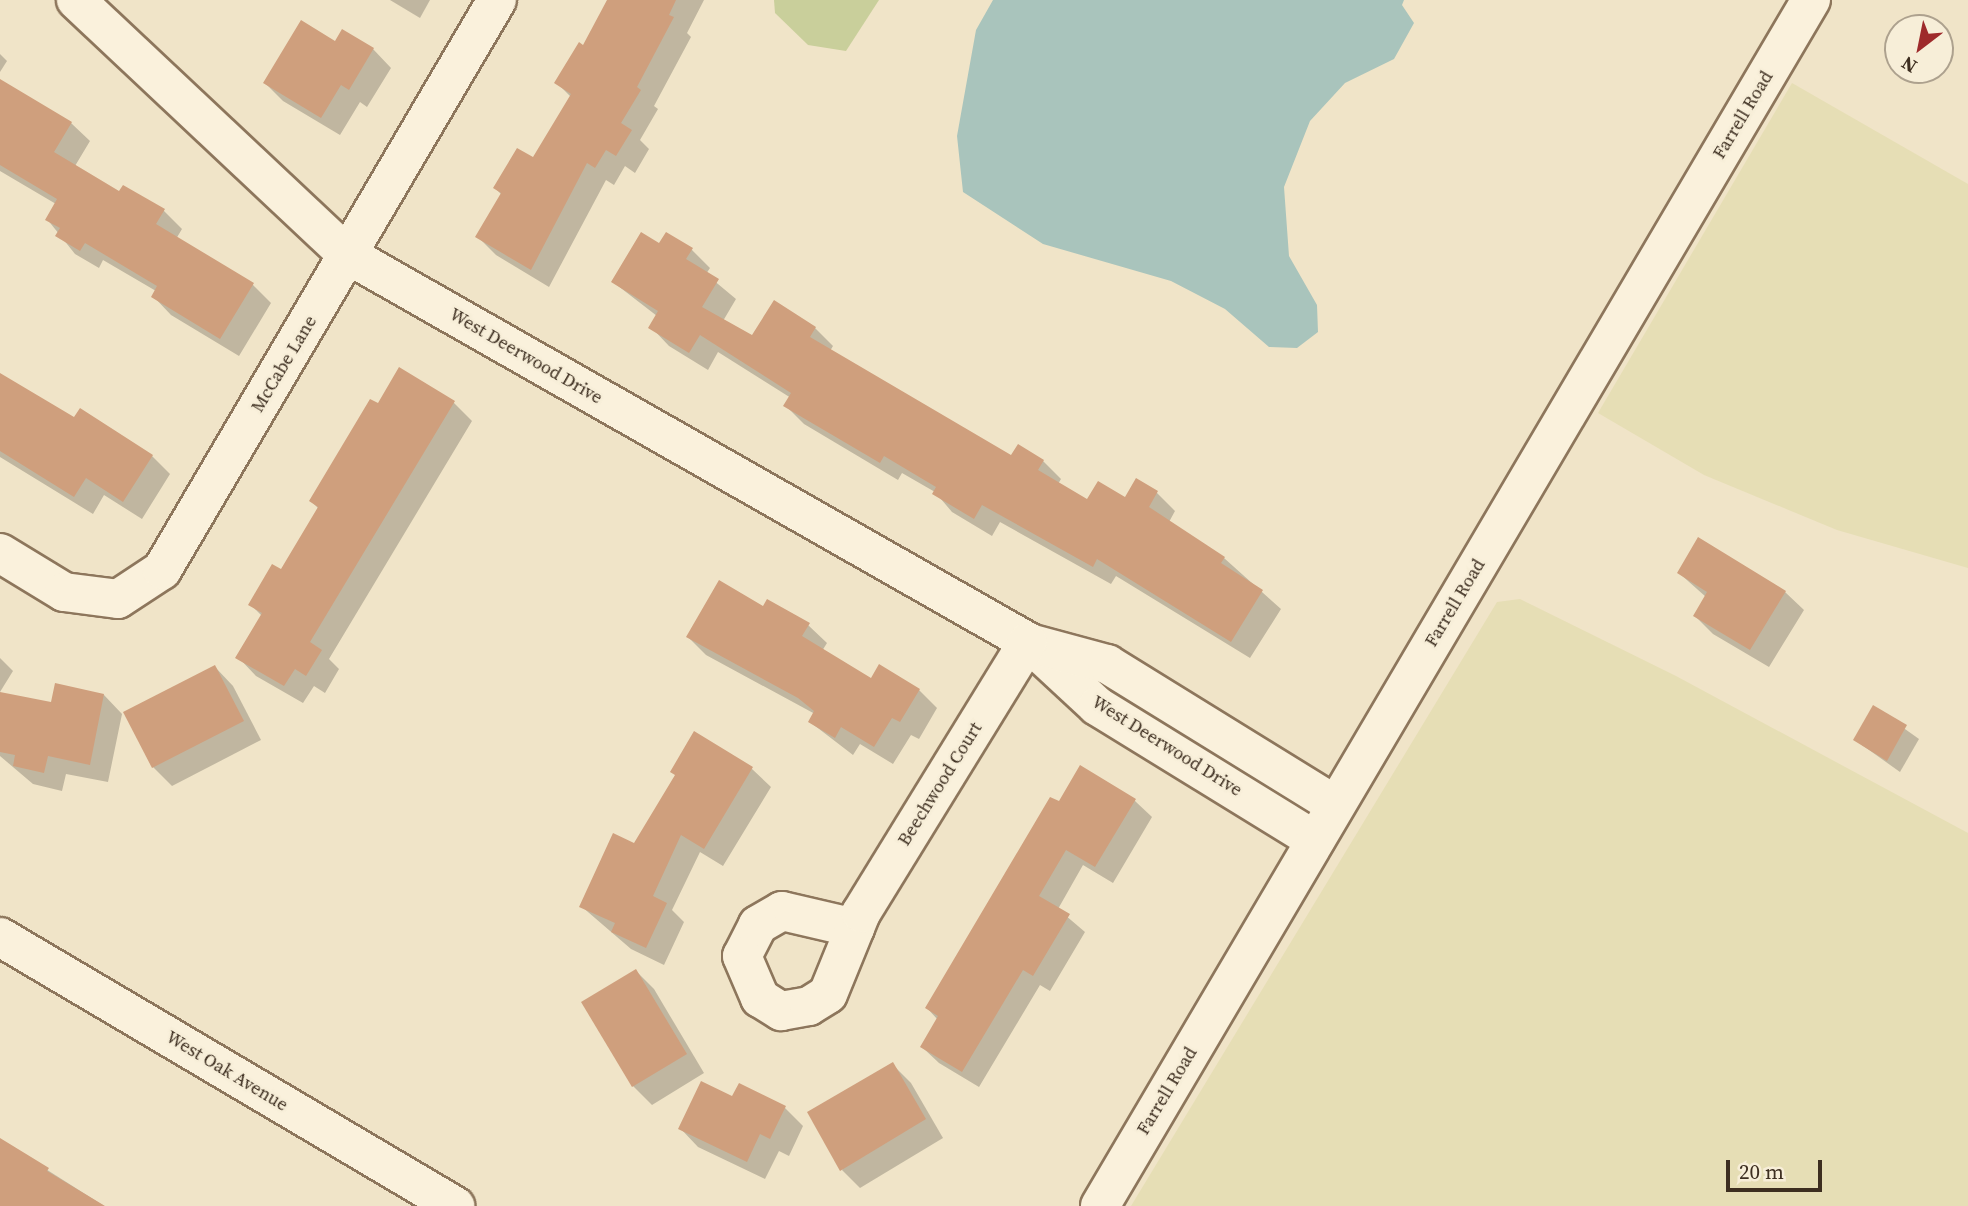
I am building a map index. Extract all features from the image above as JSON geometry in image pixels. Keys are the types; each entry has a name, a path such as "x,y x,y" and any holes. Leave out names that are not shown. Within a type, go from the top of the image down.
{"street":[{"name":"West Deerwood Drive","path":"76,0 348,255 1028,642 1097,706 1315,840"},
{"name":"McCabe Lane","path":"0,553 64,592 118,599 162,570 497,0"},
{"name":"Farrell Road","path":"1100,1206 1811,0"},
{"name":"West Deerwood Drive","path":"1028,642 1107,664 1335,805"},
{"name":"Beechwood Court","path":"855,928 1028,642"},
{"name":"West Oak Avenue","path":"0,937 455,1206"}],"shaded area":[{"path":"1792,83 1968,184 1968,568 1837,530 1704,475 1598,413"},
{"path":"1520,599 1676,676 1968,833 1968,1206 1131,1206 1497,602"}],"green space":[{"path":"774,0 879,0 846,51 808,45 775,13"}],"water":[{"path":"993,0 1404,0 1402,5 1414,23 1394,59 1345,83 1310,121 1284,187 1289,256 1317,305 1318,332 1297,348 1269,347 1225,309 1171,281 1043,244 963,192 957,136 976,30"}],"building":[{"path":"607,0 676,0 669,15 674,17 637,87 641,90 621,123 632,130 616,156 606,150 595,168 587,163 531,270 475,237 501,193 493,188 517,148 533,157 571,94 554,83 579,42 583,45"},
{"path":"301,20 335,41 342,29 374,48 349,90 341,85 321,118 263,83"},
{"path":"0,79 72,122 54,152 119,191 123,185 165,209 156,224 254,283 220,339 151,297 157,286 85,243 80,251 55,236 60,228 45,220 57,199 0,165"},
{"path":"641,232 659,243 666,232 693,248 686,259 719,279 702,307 752,335 774,300 816,327 810,337 1011,455 1018,444 1044,460 1038,470 1087,499 1098,481 1125,497 1136,478 1158,491 1149,507 1225,557 1221,563 1263,590 1231,642 1097,559 1093,567 982,505 974,519 932,494 936,487 884,456 880,463 783,406 791,393 700,335 689,353 648,328 658,311 611,282"},
{"path":"399,367 455,401 310,642 322,650 306,676 295,669 284,686 235,658 262,613 248,605 272,564 281,569 318,507 309,501 370,399 378,403"},
{"path":"0,373 74,417 80,408 153,455 123,502 86,478 74,497 0,451"},
{"path":"1698,537 1786,591 1750,650 1693,616 1707,592 1677,573"},
{"path":"719,580 763,606 767,599 810,623 802,636 871,678 879,664 920,689 900,722 892,718 874,747 841,727 835,738 808,722 814,711 798,698 686,637"},
{"path":"215,665 244,721 152,768 123,712"},
{"path":"55,683 104,694 90,765 48,756 44,773 13,766 15,755 0,752 0,692 51,702"},
{"path":"1873,705 1907,725 1887,761 1853,740"},
{"path":"694,731 753,767 704,849 681,835 653,896 667,903 646,948 611,932 615,923 579,907 613,833 634,843 675,775 670,772"},
{"path":"1080,765 1136,799 1095,867 1066,850 1039,896 1070,914 1033,976 1023,970 962,1072 920,1047 938,1016 925,1008 1050,797 1059,801"},
{"path":"636,969 687,1054 632,1087 581,1002"},
{"path":"893,1062 926,1119 840,1171 807,1112"},
{"path":"701,1081 732,1096 739,1083 786,1106 770,1139 760,1134 747,1162 678,1129"},
{"path":"0,1138 49,1168 47,1171 105,1206 0,1206"}]}
